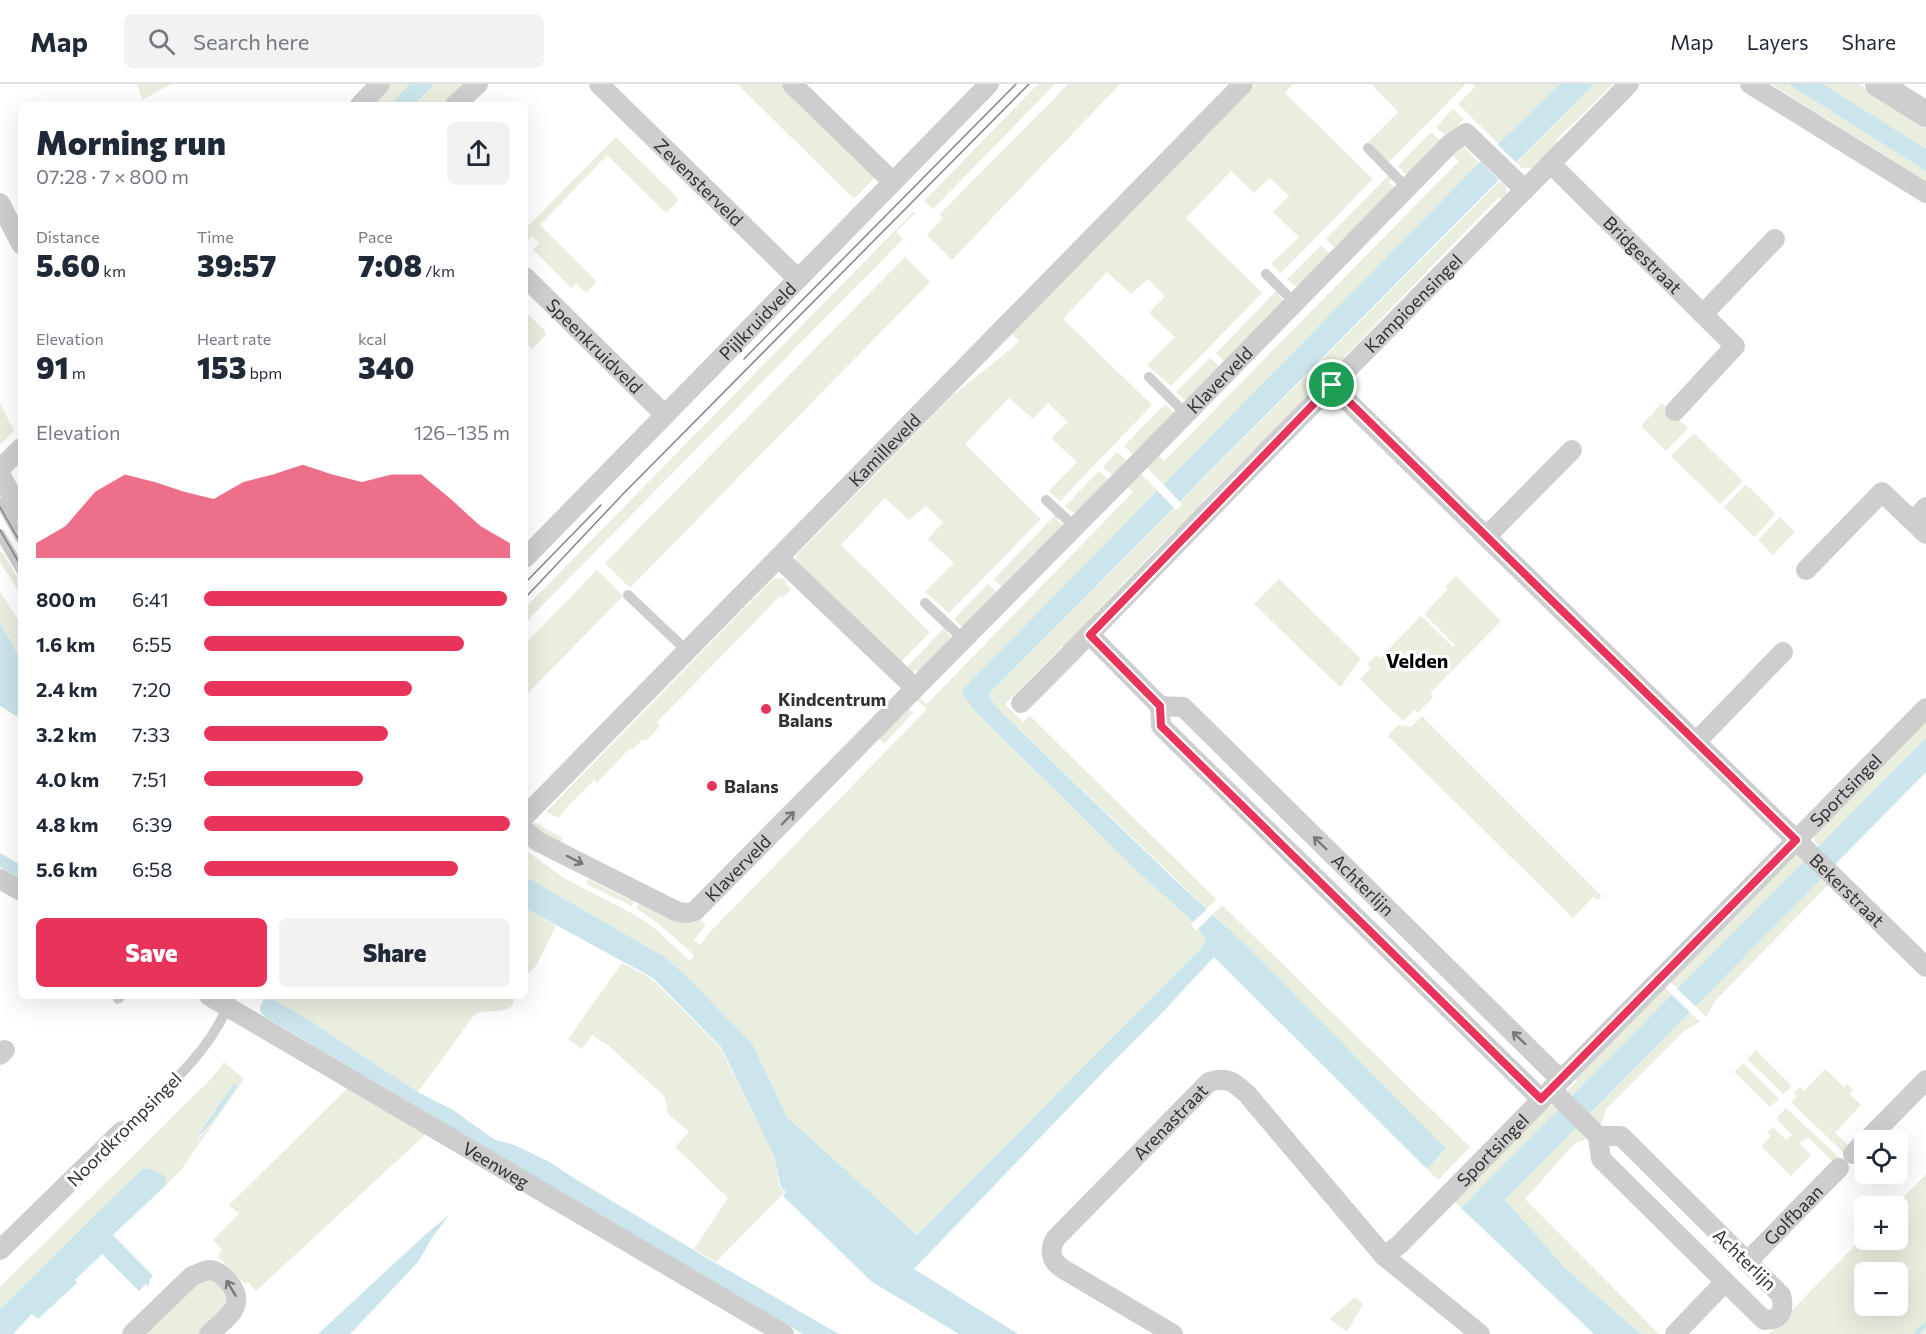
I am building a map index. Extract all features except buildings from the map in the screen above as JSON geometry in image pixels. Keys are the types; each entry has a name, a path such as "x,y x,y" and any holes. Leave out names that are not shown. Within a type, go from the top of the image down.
{"street":[{"path":"363,102 380,84"},
{"path":"458,102 478,84"},
{"name":"Zevensterveld","path":"599,84 798,279"},
{"path":"792,84 893,183"},
{"name":"Pijlkruidveld","path":"528,550 665,415 989,84"},
{"name":"Kamilleveld","path":"528,813 1243,84"},
{"name":"Kampioensingel","path":"1020,704 1332,385 1519,184 1551,164 1629,84"},
{"path":"1750,84 1926,193"},
{"path":"1878,84 1926,114"},
{"name":"Klaverveld","path":"528,833 537,841 678,912 695,911 1075,528 1450,144 1466,133 1519,184"},
{"name":"Bridgestraat","path":"1551,164 1735,346 1675,411"},
{"path":"0,203 18,237"},
{"path":"1703,314 1775,238"},
{"name":"Speenkruidveld","path":"528,280 665,415"},
{"name":"Bekerstraat","path":"1332,385 1926,967"},
{"path":"1486,537 1572,450"},
{"path":"0,469 18,451"},
{"path":"0,474 18,507"},
{"path":"1806,570 1882,492 1922,520"},
{"path":"779,558 915,688"},
{"name":"Achterlijn","path":"1090,635 1160,706 1161,726 1595,1133 1601,1159 1725,1282 1764,1320 1773,1320 1781,1314 1784,1305 1781,1295 1621,1136 1595,1133"},
{"path":"1696,742 1783,652"},
{"name":"Achterlijn","path":"1160,706 1183,707 1552,1091"},
{"name":"Sportsingel","path":"1384,1256 1399,1245 1802,846 1926,708"},
{"path":"0,879 18,889"},
{"name":"Veenweg","path":"230,1001 784,1334"},
{"name":"Arenastraat","path":"1173,1334 1063,1269 1053,1260 1052,1245 1056,1238 1209,1082 1227,1079 1236,1083 1384,1256 1480,1334"},
{"name":"Golfbaan","path":"1877,1130 1926,1080"},
{"name":"Noordkrompsingel","path":"0,1250 122,1131"},
{"name":"Golfbaan","path":"1747,1262 1854,1153"},
{"path":"132,1334 192,1276 211,1270 228,1281 235,1290 237,1298 236,1305 230,1314 209,1334"},
{"path":"1675,1334 1725,1282"}],"lane":[{"path":"1368,148 1407,188"},
{"path":"1266,274 1295,303"},
{"path":"1149,377 1186,414"},
{"path":"1046,500 1075,528"},
{"path":"0,502 18,534"},
{"path":"0,534 18,565"},
{"path":"628,594 686,650"},
{"path":"925,603 964,640"},
{"name":"Noordkrompsingel","path":"122,1131 200,1052 230,1001"}],"shaded area":[{"path":"137,84 172,84 142,100"},
{"path":"388,84 411,84 393,102 371,102"},
{"path":"435,84 469,84 449,102 417,102"},
{"path":"737,84 787,84 878,174 854,199"},
{"path":"1038,84 1055,84 933,209 924,201"},
{"path":"1068,84 1120,84 952,260 927,235 943,218 940,214"},
{"path":"1256,84 1293,84 1285,93 1373,179 1281,273 1271,264 1299,237 1273,212 1289,196 1270,178 1254,193 1231,171 1186,218 1262,293 1171,386 1147,365 1175,337 1149,313 1165,296 1148,279 1131,294 1107,272 1063,319 1152,405 1060,501 1049,491 1077,462 1051,438 1068,422 1048,403 1033,419 1009,398 965,444 1041,519 949,613 925,592 954,563 928,539 943,522 926,506 909,520 885,498 841,545 930,632 899,664 797,562 796,556 953,395 1019,341 1011,333"},
{"path":"1373,84 1465,85 1389,162 1368,142 1398,112"},
{"path":"1473,84 1560,84 1499,144 1458,104 1475,87"},
{"path":"1594,84 1613,84 1556,140 1560,144 1536,168 1522,168 1517,163"},
{"path":"1771,84 1788,84 1926,171 1926,181"},
{"path":"1823,84 1859,84 1926,126 1926,149"},
{"path":"1453,109 1464,119 1447,137 1436,127"},
{"path":"1431,132 1442,142 1411,174 1404,173 1398,166"},
{"path":"616,137 677,197 677,202 666,213 607,155 540,225 597,282 586,293 576,283 571,288 533,249 539,243 532,236 528,239 528,226"},
{"path":"1465,148 1479,163 1164,485 1144,465 1156,452 1164,461 1459,161 1453,155"},
{"path":"1390,174 1393,177 1389,182 1396,189 1337,249 1326,239"},
{"path":"1500,181 1506,186 1505,201 1499,197 1344,357 1348,361 1310,393 1203,501 1206,505 1179,533 1175,530 1095,613 1098,616 1066,649 1062,646 1005,704 1023,722 1030,716 1216,899 1207,909 999,710 988,695"},
{"path":"914,211 915,213 896,232 903,239 528,620 528,605"},
{"path":"1321,245 1331,255 1300,286 1293,285 1287,279"},
{"path":"905,257 930,282 630,588 605,563"},
{"path":"1278,289 1281,292 1278,295 1285,302 1226,363 1216,353"},
{"path":"528,314 545,331 546,335 532,349 528,345"},
{"path":"1210,358 1221,368 1187,402 1176,392"},
{"path":"0,403 14,431 1,444 0,442"},
{"path":"1662,403 1688,428 1666,451 1641,426"},
{"path":"1165,404 1175,414 1134,456 1124,446"},
{"path":"1694,433 1743,481 1720,504 1671,456"},
{"path":"1117,452 1128,462 1113,476 1103,467"},
{"path":"1099,471 1110,481 1081,511 1072,512 1065,506"},
{"path":"1138,471 1158,491 961,691 974,710 1136,870 1190,919 1206,939 1203,946 917,1235 787,1117 753,1045 663,956 528,878 528,852 564,878 653,927 690,961 694,955 659,924 636,908 641,898 696,916 706,925 694,940 700,945 708,934 927,709 915,698 918,696 927,704 1133,492 1125,484"},
{"path":"1746,484 1776,514 1754,537 1724,507"},
{"path":"1057,513 1060,516 1057,520 1065,527 1004,589 994,579"},
{"path":"1780,517 1795,532 1773,555 1758,540"},
{"path":"2,552 18,578 18,590 0,562"},
{"path":"597,570 623,596 528,693 528,641"},
{"path":"1456,576 1501,621 1430,693 1433,697 1418,713 1414,710 1403,721 1360,679 1371,668 1368,664 1376,655 1380,658 1421,616 1453,647 1455,645 1424,614 1447,590 1445,587"},
{"path":"776,578 787,581 785,583 791,590 782,598 780,596 657,722 660,726 646,741 643,739 632,750 630,748 597,783 594,780 559,818 546,812 771,581"},
{"path":"1279,579 1361,659 1340,687 1254,604"},
{"path":"988,584 999,594 965,629 954,619"},
{"path":"0,592 18,619 18,655 0,623"},
{"path":"946,626 950,629 947,633 954,640 938,658 919,671 905,669"},
{"path":"905,705 913,713 884,744 876,735"},
{"path":"1422,716 1602,896 1598,900 1593,897 1573,918 1388,736 1398,725 1411,727"},
{"path":"1926,716 1926,738 1820,847 1815,842 1815,833"},
{"path":"534,822 563,838 559,846 535,827"},
{"path":"1803,854 1808,859 1678,990 1668,979 1792,855"},
{"path":"1823,876 1830,883 1716,1000 1706,1017 1695,1006"},
{"path":"588,879 630,900 634,894 636,895 632,906 586,884"},
{"path":"1222,905 1470,1147 1438,1180 1427,1169 1446,1150 1213,914"},
{"path":"528,910 556,926 536,966 528,973"},
{"path":"622,963 652,979 720,1047 774,1156 780,1188 785,1192 716,1262 694,1249 728,1198 675,1147 689,1132 668,1114 665,1097 609,1046 592,1035 582,1049 568,1039"},
{"path":"1662,985 1673,995 1571,1097 1568,1090 1577,1081 1573,1076"},
{"path":"272,999 514,1000 512,1006 507,1009 475,1014 418,1092 301,1015"},
{"path":"1690,1012 1700,1022 1684,1031 1606,1109 1599,1125 1589,1115"},
{"path":"1756,1050 1792,1086 1783,1094 1747,1059"},
{"path":"224,1062 244,1079 181,1170 165,1186 167,1179 162,1174 143,1168 0,1309 0,1287 212,1078","holes":["234,1084 237,1086 198,1140 196,1140 195,1138"]},
{"path":"1743,1063 1779,1099 1770,1107 1734,1072"},
{"path":"1825,1069 1844,1087 1847,1084 1853,1090 1850,1094 1861,1105 1835,1133 1849,1146 1846,1155 1791,1102 1797,1096 1794,1093 1800,1087 1804,1091"},
{"path":"349,1087 426,1134 256,1291 248,1282 245,1284 218,1256 222,1250 213,1240 239,1214 229,1205"},
{"path":"1547,1106 1556,1106 1560,1109 1461,1208 1452,1200"},
{"path":"1786,1108 1841,1159 1833,1162 1809,1138 1799,1143 1811,1155 1791,1176 1761,1146 1771,1136 1767,1133 1773,1127 1786,1140 1792,1135 1776,1118"},
{"path":"1577,1126 1587,1136 1584,1140 1575,1143 1525,1199 1659,1334 1641,1334 1566,1269 1505,1200"},
{"path":"1926,1174 1926,1334 1769,1334 1854,1246 1854,1250 1908,1250 1908,1196 1905,1196"},
{"path":"202,1277 223,1285 228,1302 202,1334 140,1334"},
{"path":"1355,1297 1363,1304 1347,1332 1330,1319"}],"water":[{"path":"410,84 435,84 417,102 393,102"},
{"path":"1560,84 1594,84 988,695 999,710 1250,949 1446,1149 1427,1169 1214,957 914,1269 1018,1334 959,1334 872,1282 783,1196 786,1192 781,1187 774,1156 721,1047 653,978 528,910 528,878 663,956 683,973 753,1045 787,1117 917,1235 1203,946 1206,939 1190,919 1136,870 974,710 961,691 1479,163"},
{"path":"1788,84 1823,84 1926,149 1926,171"},
{"path":"0,623 18,655 18,717 0,706"},
{"path":"1926,738 1926,772 1505,1200 1566,1269 1641,1334 1594,1334 1461,1208"},
{"path":"0,853 18,863 18,877 0,867"},
{"path":"272,999 301,1015 418,1092 453,1110 495,1140 512,1144 548,1161 707,1258 839,1334 803,1334 467,1138 267,1018 260,1012 260,1006 263,1001"},
{"path":"234,1083 237,1086 219,1113 196,1140 195,1139"},
{"path":"143,1168 162,1174 167,1179 165,1186 113,1235 153,1276 148,1286 146,1284 139,1291 102,1254 75,1280 77,1283 38,1319 32,1314 13,1334 0,1334 0,1309"},
{"path":"449,1215 418,1262 350,1334 318,1334 426,1234"}],"pier":[{"path":"1496,143 1519,165 1502,183 1478,159"},
{"path":"1162,483 1182,504 1176,510 1156,489"},
{"path":"1209,907 1215,912 1196,931 1191,924"},
{"path":"1676,988 1697,1008 1692,1014 1670,993"}],"waterway":[{"path":"1916,1334 1926,1324"}],"tram line":[{"path":"744,359 1016,84"},
{"path":"528,595 623,494 1029,84"},
{"path":"528,580 601,505"},
{"path":"0,507 18,539"},
{"path":"0,530 18,561"}],"place":[{"name":"Kindcentrum Balans","path":"766,709"},
{"name":"Balans","path":"712,786"}],"district":[{"name":"Velden","path":"1417,660"}],"route":[{"path":"1332,385 1796,840 1541,1099 1161,726 1160,706 1090,635 1332,385"}]}
